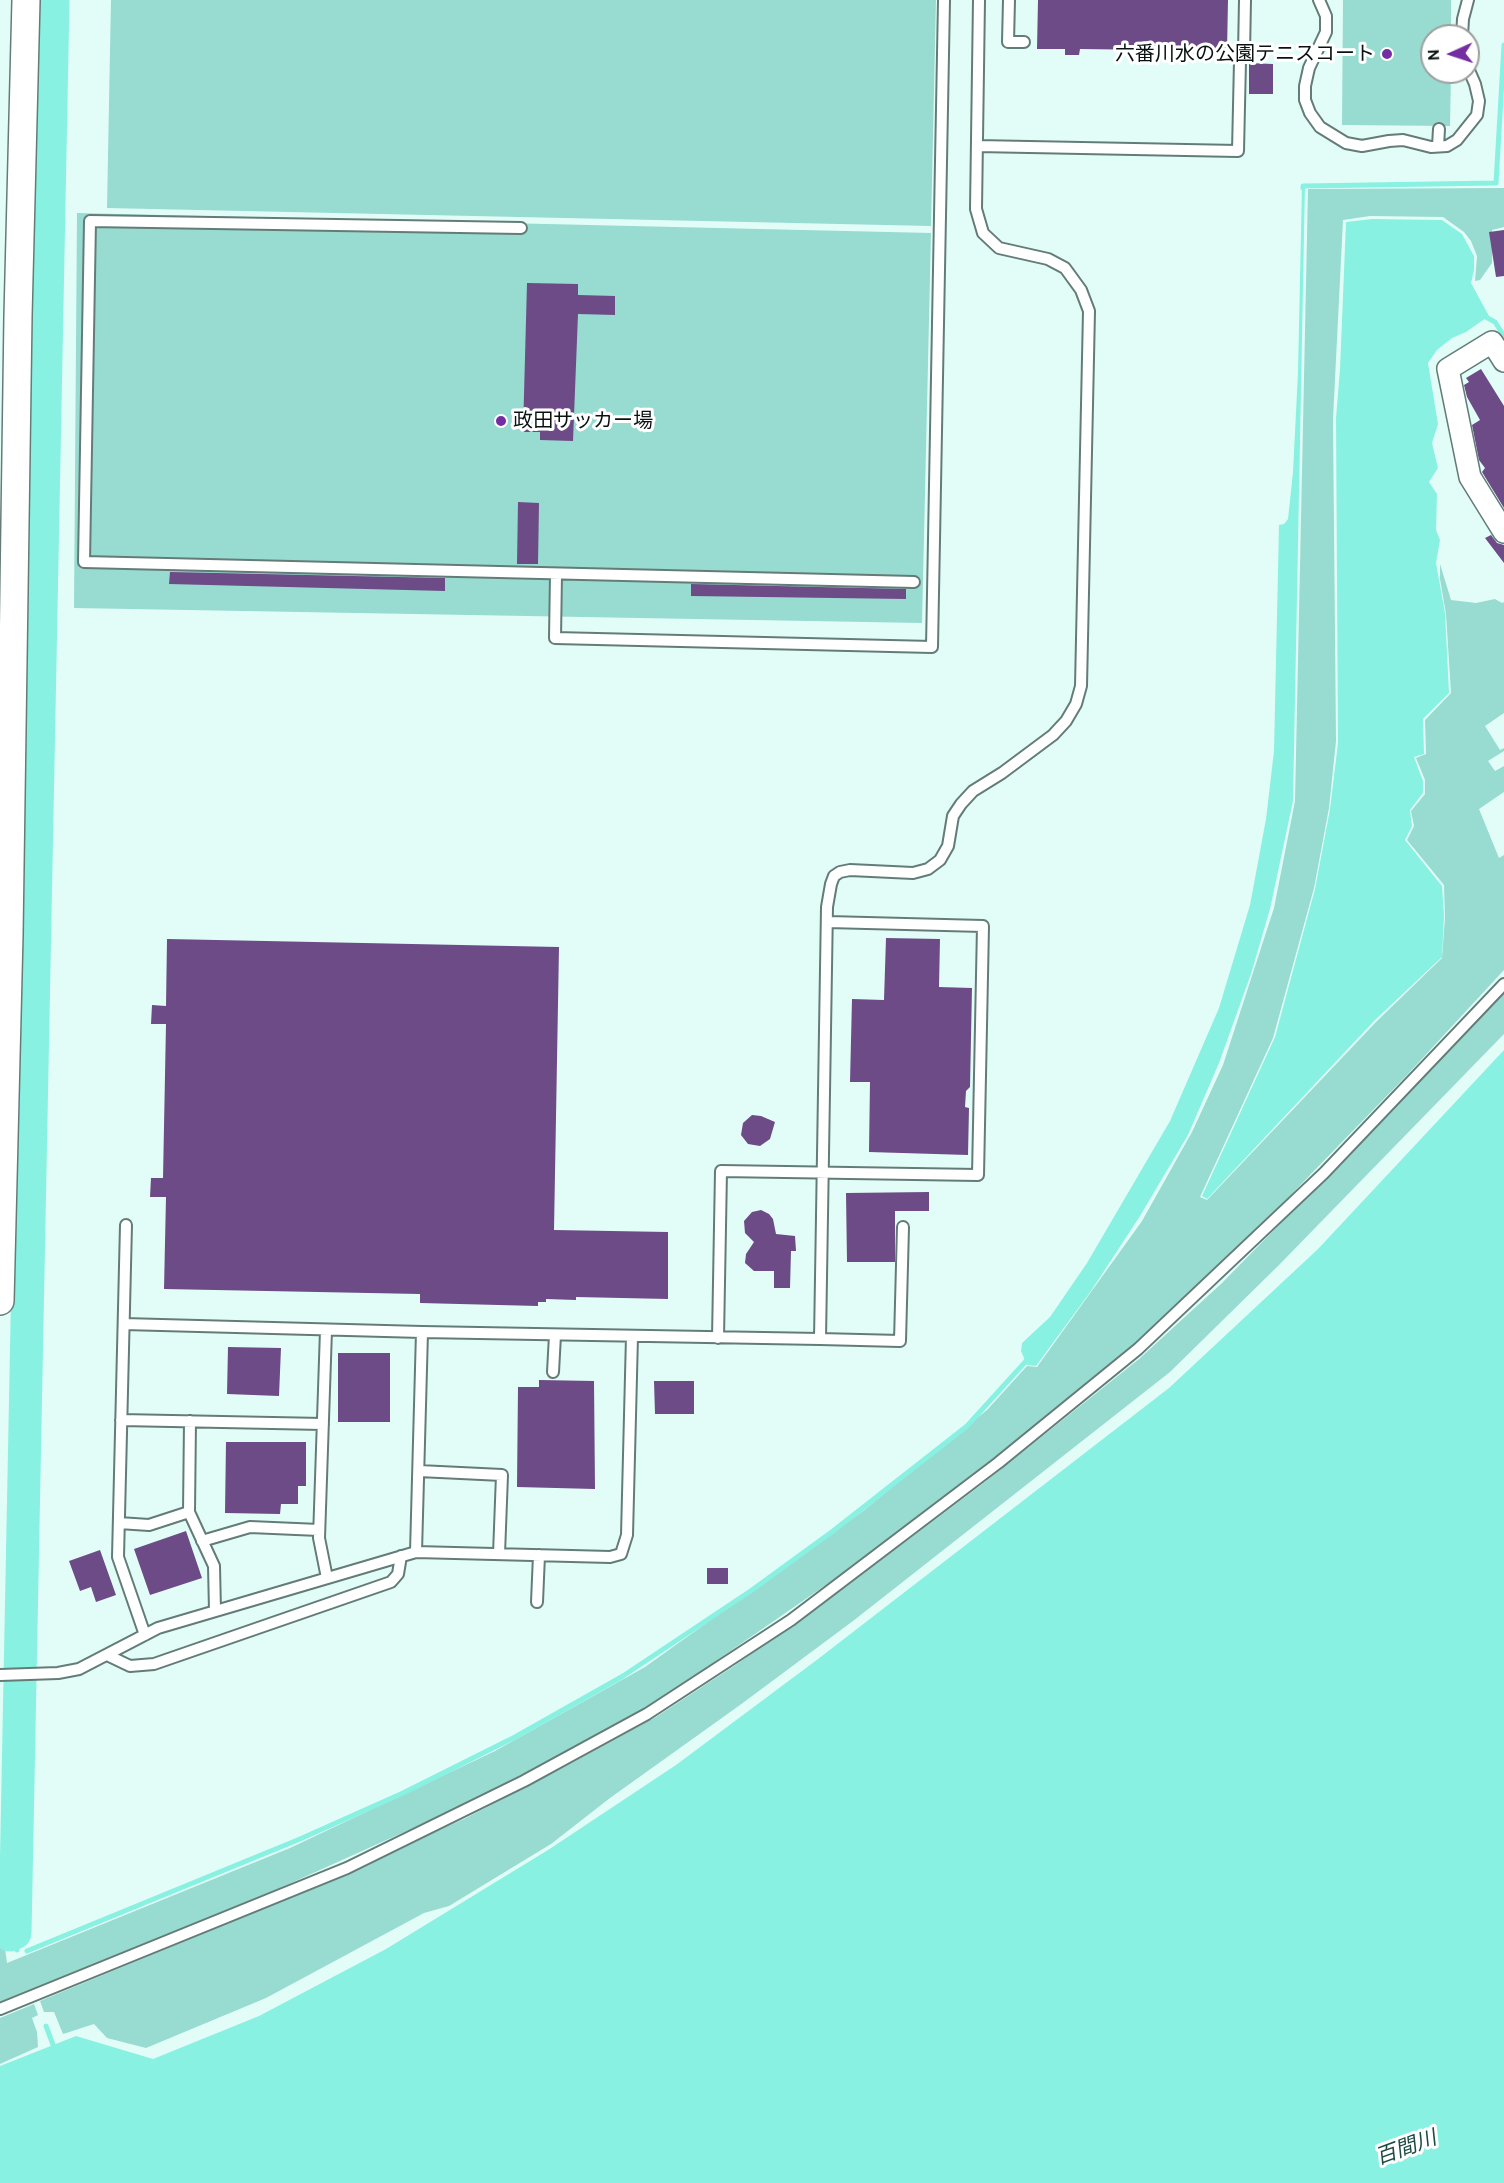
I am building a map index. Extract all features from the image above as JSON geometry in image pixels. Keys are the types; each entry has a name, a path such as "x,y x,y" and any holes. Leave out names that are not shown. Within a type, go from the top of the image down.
{"street":[{"path":"0,1301 9,316 26,0"},
{"path":"1504,361 1492,342 1448,369 1470,477 1504,532"}],"lane":[{"path":"556,575 555,638 932,647 944,0"},
{"path":"820,1340 828,922 831,884 834,876 849,870 913,873 928,869 940,860 948,846 953,816 961,804 973,791 1002,773 1053,735 1066,721 1076,704 1081,686 1089,311 1081,290 1065,268 1048,259 999,248 983,233 976,209 979,0"},
{"path":"1009,0 1008,42 1024,42"},
{"path":"977,146 1238,152 1240,61 1244,54 1245,0"},
{"path":"1319,0 1332,25 1326,32 1309,68 1305,99 1320,127 1346,143 1362,147 1403,140 1414,144 1447,146 1457,140 1477,115 1479,101 1475,84"},
{"path":"1461,24 1468,0"},
{"path":"1438,146 1439,129"},
{"path":"521,228 90,221 84,562 914,582"},
{"path":"718,1338 721,1171 978,1175 983,926 828,922"},
{"path":"0,2009 337,1873 379,1853 524,1781 647,1714 791,1620 998,1463 1138,1349 1324,1173 1504,984"},
{"path":"126,1225 118,1557 145,1635"},
{"path":"124,1324 900,1341 903,1227"},
{"path":"326,1330 319,1538 327,1578"},
{"path":"416,1552 422,1332"},
{"path":"553,1372 555,1335"},
{"path":"5,1675 79,1669 158,1628 416,1552 610,1557 621,1554 627,1535 632,1336"},
{"path":"121,1420 323,1424"},
{"path":"190,1421 189,1512 214,1566 215,1611"},
{"path":"418,1471 502,1475 499,1554"},
{"path":"119,1523 148,1525 189,1512"},
{"path":"202,1540 250,1527 320,1530"},
{"path":"537,1602 539,1555"},
{"path":"107,1655 130,1666 154,1664 391,1582 398,1574 401,1557"}],"shaded area":[{"path":"111,0 936,0 931,226 107,208"},
{"name":"六番川水の公園テニスコート","path":"1343,0 1451,0 1451,24 1420,24 1420,84 1451,84 1450,126 1342,125"},
{"path":"1504,188 1504,227 1492,230 1492,263 1480,280 1475,281 1477,256 1471,241 1464,232 1443,217 1370,216 1343,220 1333,419 1336,741 1329,808 1314,888 1273,1038 1200,1197 1207,1200 1376,1022 1442,958 1445,918 1444,885 1407,840 1414,826 1411,811 1425,794 1425,780 1416,758 1426,754 1425,720 1451,693 1440,564 1451,600 1476,603 1495,599 1504,602 1504,713 1485,726 1500,750 1504,748 1504,751 1488,761 1495,771 1504,766 1504,792 1479,809 1499,858 1504,855 1504,970 1407,1075 1246,1241 1064,1405 846,1571 651,1706 464,1805 280,1888 0,2003 0,1943 4,1941 7,1963 290,1848 495,1751 645,1667 863,1511 987,1410 1027,1366 1037,1367 1142,1221 1192,1132 1223,1065 1274,908 1295,801 1308,189"},
{"name":"政田サッカー場","path":"77,213 931,233 922,623 74,608"},
{"path":"1504,989 1504,1034 1279,1265 1170,1372 853,1621 610,1798 551,1844 449,1906 424,1913 266,1998 146,2048 107,2038 94,2024 63,2034 54,2012 44,2012 40,2001 229,1923 464,1819 656,1717 734,1666 836,1594 985,1482 1139,1359 1222,1283 1410,1091"},
{"path":"34,2004 38,2015 32,2018 37,2032 38,2047 0,2064 0,2018"}],"water":[{"path":"1305,184 1293,801 1270,909 1251,974 1219,1063 1188,1135 1140,1216 1091,1291 1036,1366 1027,1365 1021,1351 1022,1343 1050,1317 1087,1263 1170,1121 1219,1008 1250,905 1266,819 1274,751 1279,525 1284,524 1288,519 1293,472 1298,372 1302,185"},
{"path":"1372,219 1442,220 1462,234 1474,256 1471,283 1489,316 1466,332 1452,338 1437,350 1428,363 1438,424 1432,443 1438,468 1429,482 1437,494 1436,530 1440,540 1436,563 1445,613 1449,693 1423,719 1424,754 1414,757 1423,781 1423,793 1410,810 1412,826 1405,840 1442,886 1444,916 1442,957 1374,1021 1207,1199 1202,1196 1275,1037 1315,889 1330,809 1338,743 1336,418 1346,222"},
{"name":"百間川","path":"1504,1050 1504,2183 0,2183 0,2066 76,2036 153,2059 259,2016 386,1949 548,1850 676,1765 818,1659 1169,1388 1318,1249"}],"building":[{"path":"1038,0 1228,0 1227,51 1080,49 1079,55 1065,55 1065,49 1037,49"},
{"path":"1249,63 1273,64 1273,94 1249,94"},
{"path":"1504,230 1504,276 1496,277 1489,232"},
{"path":"527,283 578,284 578,295 615,296 615,315 578,314 573,441 540,440 540,432 523,432"},
{"path":"1481,369 1504,406 1504,508 1482,472 1485,468 1479,460 1472,425 1480,420 1467,397 1464,385 1469,382 1466,378"},
{"path":"518,502 539,503 538,564 517,564"},
{"path":"1491,535 1497,543 1504,545 1504,563 1485,538"},
{"path":"170,572 445,578 445,591 169,584"},
{"path":"691,584 906,589 906,599 691,596"},
{"path":"886,938 940,939 939,987 972,988 970,1087 966,1091 965,1107 969,1108 968,1155 869,1152 870,1082 850,1082 852,999 884,1000"},
{"path":"167,939 559,947 554,1230 668,1232 668,1299 576,1297 576,1300 546,1299 546,1302 538,1302 538,1306 420,1303 420,1294 164,1289 166,1197 150,1197 151,1178 163,1178 166,1024 151,1024 152,1005 166,1006"},
{"path":"752,1115 775,1122 770,1139 760,1146 748,1144 741,1135 743,1123"},
{"path":"929,1192 929,1211 895,1211 895,1262 847,1262 846,1193"},
{"path":"761,1210 773,1219 776,1234 795,1236 796,1251 791,1251 790,1288 774,1288 774,1271 754,1271 745,1263 746,1254 754,1242 745,1233 744,1221 752,1212"},
{"path":"228,1347 281,1348 279,1396 227,1394"},
{"path":"338,1353 390,1353 390,1422 338,1422"},
{"path":"539,1380 594,1381 595,1489 517,1487 518,1387 539,1387"},
{"path":"654,1381 694,1381 694,1414 655,1414"},
{"path":"226,1442 306,1442 306,1486 298,1486 298,1504 281,1504 280,1514 225,1513"},
{"path":"186,1531 202,1578 150,1595 134,1549"},
{"path":"100,1550 116,1595 96,1602 91,1587 80,1591 69,1561"},
{"path":"707,1568 728,1568 728,1584 707,1584"}],"waterway":[{"path":"10,1935 15,1933 53,0"},
{"path":"1303,188 1303,186 1496,183 1504,45"},
{"path":"37,304 48,304"},
{"path":"1482,315 1495,322 1504,336"},
{"path":"25,945 34,945"},
{"path":"27,1951 300,1839 403,1793 515,1737 623,1676 752,1590 833,1531 967,1426 1027,1360"},
{"path":"12,1629 19,1627"},
{"path":"7,1937 10,1935 17,1950"},
{"path":"46,2026 55,2050"}],"place":[{"name":"六番川水の公園テニスコート","path":"1387,54"},
{"name":"政田サッカー場","path":"501,421"}]}
